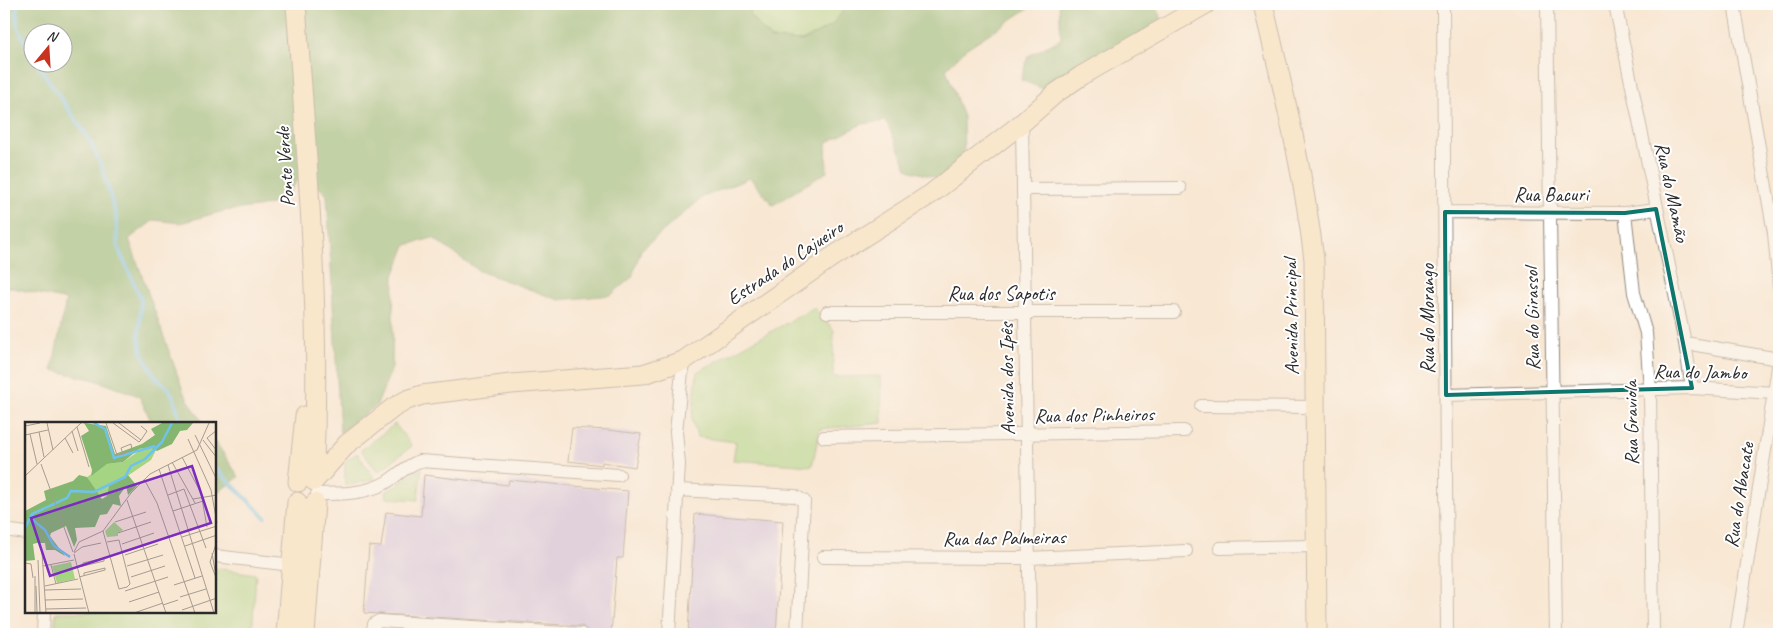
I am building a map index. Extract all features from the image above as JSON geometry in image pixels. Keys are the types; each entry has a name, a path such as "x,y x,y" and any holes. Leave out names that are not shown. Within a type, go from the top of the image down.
{"street":[{"name":"Ponte Verde","path":"296,4 313,254 314,328 310,490"},
{"name":"Estrada do Cajueiro","path":"310,490 347,444 393,408 407,400 422,395 512,384 643,374 683,361 832,257 931,194 1022,123 1056,93 1080,76 1206,4"},
{"name":"Avenida Principal","path":"1263,4 1294,135 1307,203 1314,260 1317,634"},
{"name":"Rua do Morango","path":"1443,4 1447,634"},
{"name":"Rua do Girassol","path":"1547,4 1556,634"},
{"name":"Rua do Mamão","path":"1614,4 1685,343 1692,388"},
{"path":"1734,4 1774,233 1779,287"},
{"name":"Avenida dos Ipês","path":"1022,123 1030,634"},
{"path":"1023,189 1180,188"},
{"name":"Rua Bacuri","path":"1445,212 1625,213 1656,208"},
{"name":"Rua Graviola","path":"1625,213 1634,293 1646,333 1650,390 1653,634"},
{"name":"Rua dos Sapotis","path":"827,312 1174,312"},
{"path":"1685,343 1779,360"},
{"name":"Rua do Abacate","path":"1736,634 1779,360"},
{"path":"669,634 679,464 676,432 683,361"},
{"name":"Rua do Jambo","path":"1446,395 1692,388 1775,393"},
{"path":"1201,406 1315,407"},
{"name":"Rua dos Pinheiros","path":"824,437 1184,431"},
{"path":"310,490 373,488 385,483 411,464 420,461 619,475"},
{"path":"286,634 292,565 310,490"},
{"path":"305,634 310,490"},
{"path":"677,490 795,496 804,501 797,634"},
{"path":"4,530 25,533"},
{"path":"1220,548 1316,546"},
{"name":"Rua das Palmeiras","path":"822,557 1029,558 1186,551"},
{"path":"216,556 292,565"},
{"path":"43,634 44,613"},
{"path":"372,634 374,624 378,621 581,634"}],"highlighted area":[{"path":"1656,209 1692,388 1446,395 1445,212 1625,213"}],"green space":[{"path":"4,4 755,4 749,15 771,39 802,41 831,26 849,4 1035,4 967,48 946,69 963,117 964,154 941,179 908,170 886,121 862,124 826,143 827,172 773,205 750,178 703,197 641,250 632,277 611,295 559,300 479,271 433,238 406,245 394,276 392,368 377,405 340,433 327,195 306,175 297,181 283,201 258,207 224,211 180,223 154,220 129,239 184,393 202,422 152,422 139,396 95,380 52,370 66,300 4,286"},
{"path":"755,4 849,4 831,26 802,41 771,39 749,15"},
{"path":"1059,4 1156,4 1162,21 1046,90 1021,80 1028,56 1061,39"},
{"path":"814,308 834,330 833,377 881,376 882,423 820,429 812,466 733,460 736,442 697,437 692,419 697,372"},
{"path":"395,424 412,446 378,472 361,450"},
{"path":"216,442 239,477 216,492"},
{"path":"357,453 375,479 345,486 345,462"},
{"path":"422,468 418,500 387,498 386,492"},
{"path":"216,568 256,574 252,634 54,634 56,613 216,613"}],"building":[{"path":"572,428 641,434 635,467 602,462 602,465 568,461"},
{"path":"424,475 508,485 509,480 628,491 623,558 617,558 611,634 589,632 582,626 364,613 369,546 381,547 386,512 421,516"},
{"path":"695,514 783,521 776,634 688,634"}],"waterway":[{"path":"17,4 17,25 22,35"},
{"path":"43,72 89,139 102,167 116,216 118,248 141,299 139,338 143,355 155,377 168,388 173,396 181,422"},
{"path":"216,469 265,517"}]}
